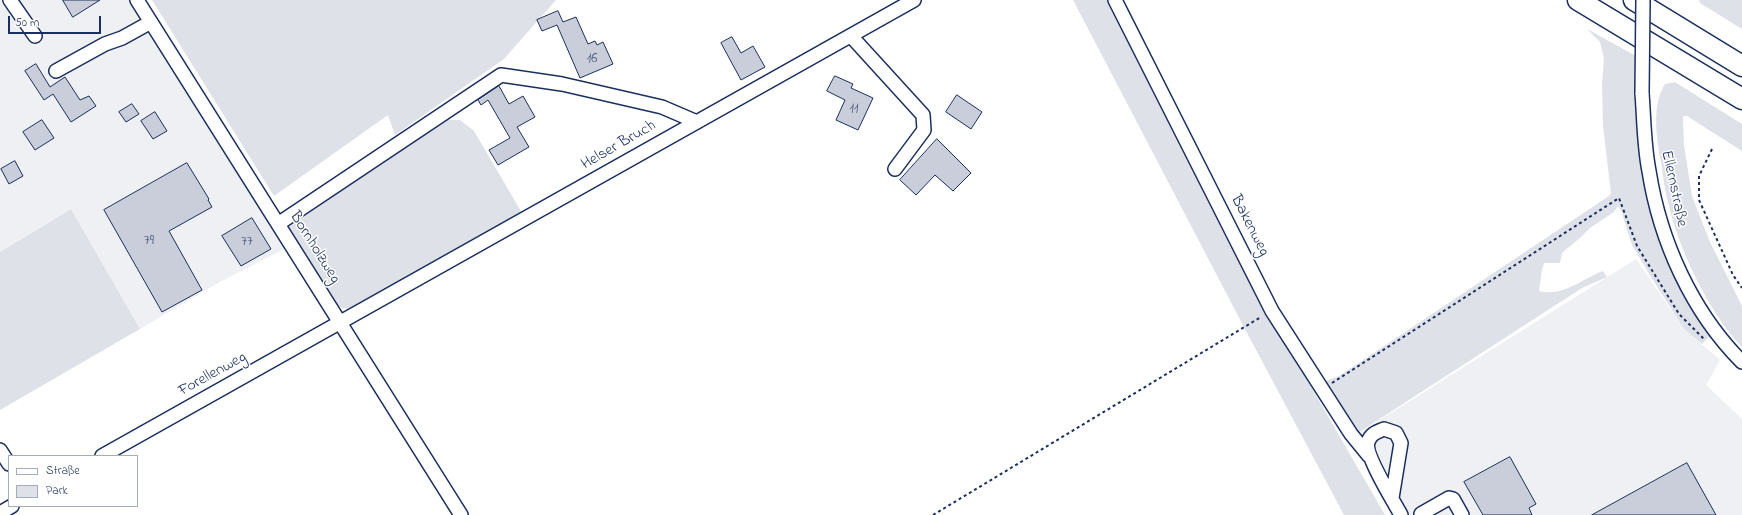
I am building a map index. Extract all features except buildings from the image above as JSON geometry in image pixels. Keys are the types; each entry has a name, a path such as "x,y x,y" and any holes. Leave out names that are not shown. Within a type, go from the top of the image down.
{"highway":[{"path":"1578,0 1742,99"},
{"path":"1634,0 1742,66"}],"street":[{"path":"10,0 35,36"},
{"name":"Bornholzweg","path":"138,0 461,515"},
{"name":"Helser Bruch","path":"341,323 914,0"},
{"name":"Bakenweg","path":"1115,0 1272,310 1351,434 1369,456 1401,515"},
{"name":"Ellernstraße","path":"1643,0 1642,93 1648,171 1658,214 1673,259 1698,306 1730,350 1742,362"},
{"path":"56,71 105,44 122,38 151,22"},
{"path":"851,36 924,115 924,130 895,169"},
{"path":"278,224 502,75 562,84 662,107 696,122"},
{"name":"Forellenweg","path":"104,455 341,323"},
{"path":"1369,456 1367,442 1373,433 1384,429 1396,433 1401,443 1392,498"},
{"path":"0,450 8,462"},
{"path":"1421,514 1448,498 1453,500 1462,515"},
{"path":"0,513 10,507"}],"path":[{"path":"1712,149 1699,176 1699,200 1733,276 1742,288"},
{"path":"1323,390 1619,198 1637,246 1679,314 1714,348 1730,350"},
{"path":"933,515 1272,310"}],"shaded area":[{"path":"0,0 130,0 286,248 218,283 140,329 71,209 0,252"},
{"path":"1636,259 1684,329 1720,360 1706,385 1742,419 1742,515 1403,515 1354,436"}],"green space":[{"path":"152,0 556,0 504,59 395,135 388,115 274,196"},
{"path":"1073,0 1107,0 1265,307 1385,515 1344,515"},
{"path":"1699,0 1742,0 1742,29 1700,3"},
{"path":"1587,29 1636,56 1639,133 1649,203 1658,236 1671,269 1688,303 1710,336 1702,344 1684,329 1632,245 1622,213 1618,206 1614,212 1590,228 1562,253 1560,263 1544,263 1539,291 1556,292 1603,271 1607,277 1582,288 1358,433 1323,382 1339,376 1609,196 1611,193 1603,126 1602,84 1604,58 1600,42"},
{"path":"1675,82 1742,124 1742,151 1687,116 1683,116 1684,145 1692,196 1710,242 1742,306 1742,347 1718,316 1696,279 1679,239 1667,197 1657,138 1656,119 1658,101 1665,84"},
{"path":"442,120 460,120 474,131 522,213 348,309 338,307 288,228"},
{"path":"71,209 140,329 0,410 0,252"}]}
